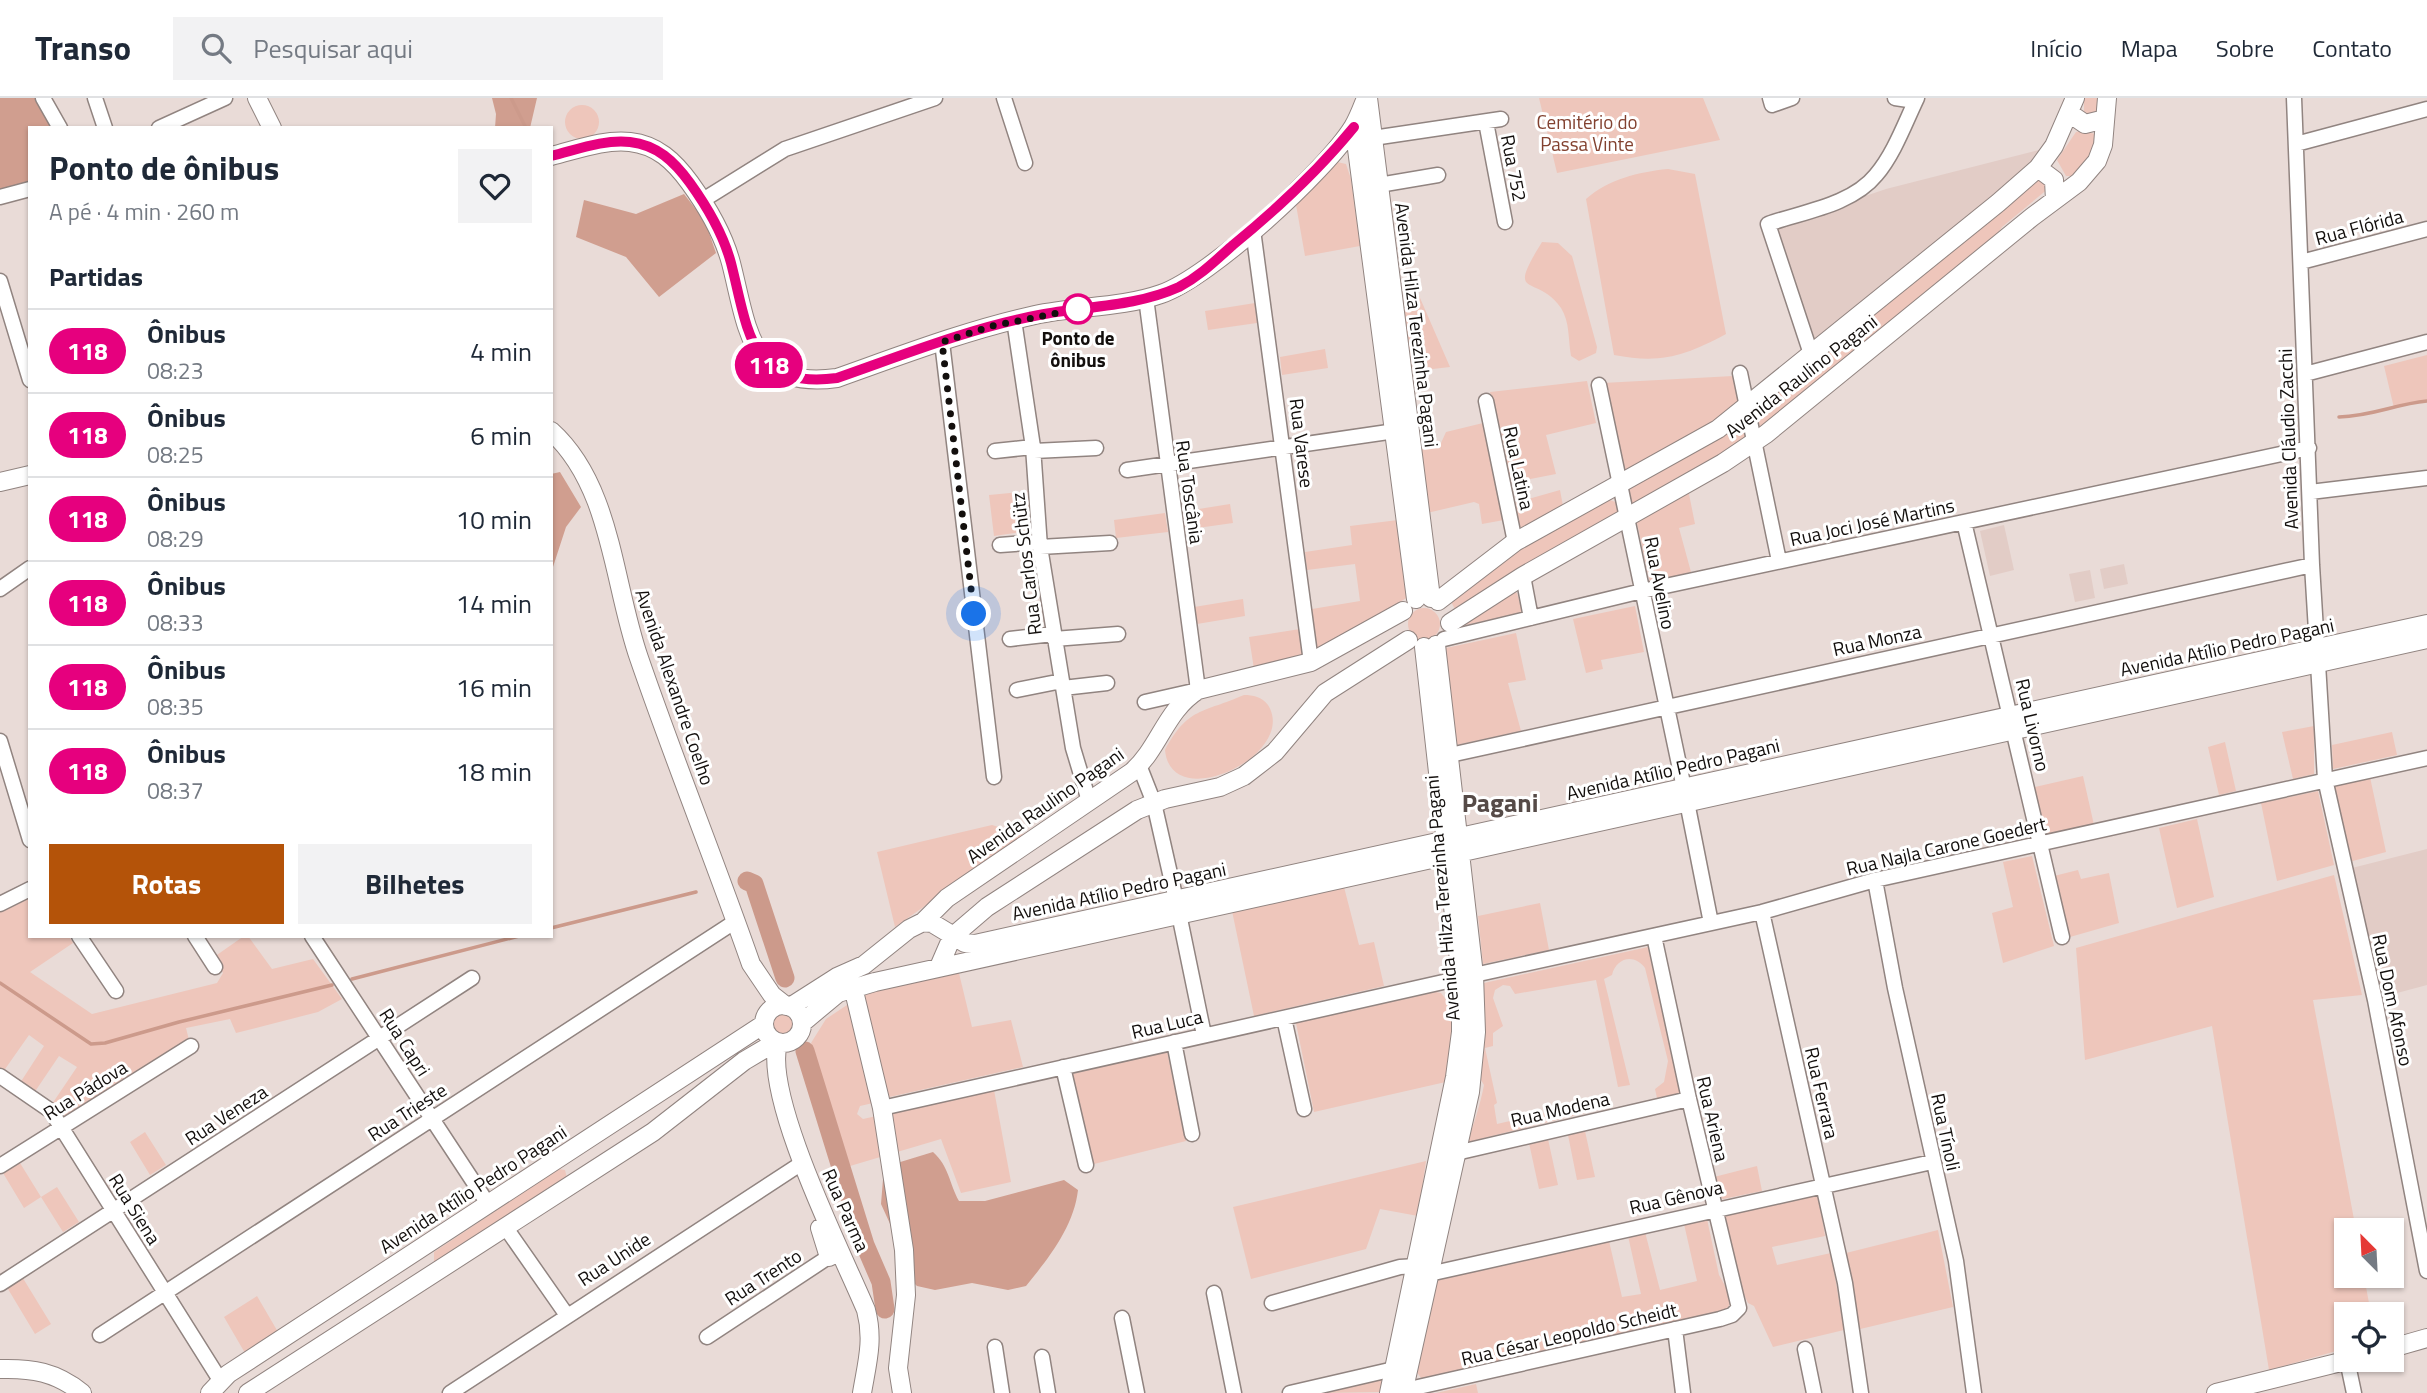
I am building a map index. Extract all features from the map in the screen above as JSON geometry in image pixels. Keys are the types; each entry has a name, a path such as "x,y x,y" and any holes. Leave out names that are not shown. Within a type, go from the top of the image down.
{"main road":[{"path":"257,98 271,126"},
{"path":"553,156 627,141 648,145 675,165 703,200 726,248 748,333 762,359 775,369 803,380 837,378 1014,320 1146,298 1179,287 1203,272 1253,230 1324,163 1354,127 1367,98"},
{"name":"Avenida Hilza Terezinha Pagani","path":"1367,98 1401,430 1422,602 1401,623 1432,639"},
{"name":"Avenida Raulino Pagani","path":"952,937 987,907 1110,825 1154,803 1220,787 1255,769 1275,752 1325,693 1432,639 1523,576 1756,441 2079,183 2097,161 2103,145 2107,98"},
{"path":"2072,105 2085,124 2105,120"},
{"name":"Avenida Raulino Pagani","path":"923,922 947,898 1139,765 1152,750 1169,715 1198,690 1311,662 1422,602 1515,542 1696,442 1749,406 2038,168 2054,146 2072,105"},
{"path":"1354,127 1373,144"},
{"name":"Avenida Hilza Terezinha Pagani","path":"1354,127 1401,430"},
{"path":"2038,168 2054,180 2055,200"},
{"name":"Avenida Alexandre Coelho","path":"553,433 573,456 595,500 639,658 751,964 764,1023"},
{"path":"0,482 28,475"},
{"path":"1422,602 1448,611 1432,639"},
{"name":"Avenida Atílio Pedro Pagani","path":"2317,656 2427,624"},
{"name":"Avenida Hilza Terezinha Pagani","path":"1432,639 1450,755 1453,846"},
{"name":"Avenida Hilza Terezinha Pagani","path":"1397,1393 1454,1126 1467,977 1432,639"},
{"name":"Avenida Atílio Pedro Pagani","path":"802,1023 828,998 853,987 1178,907 2317,656 2427,639"},
{"name":"Avenida Atílio Pedro Pagani","path":"923,922 932,923 952,937 975,944 1178,907"},
{"path":"777,1043 767,1035 764,1023 774,1007 788,1006 831,980 864,965 909,929 923,922"},
{"path":"939,967 952,937"},
{"name":"Avenida Alexandre Coelho","path":"751,964 772,995 788,1006"},
{"path":"853,987 882,1108 904,1250 906,1295 898,1368 902,1393"},
{"path":"248,1393 653,1132 744,1061 777,1043 793,1040 801,1031 802,1023 798,1013 788,1006"},
{"name":"Avenida Atílio Pedro Pagani","path":"215,1387 306,1323 764,1023"},
{"name":"Rua Parma","path":"777,1043 776,1067 803,1163 835,1253 870,1328 869,1360 862,1393"},
{"path":"640,1105 640,1122 653,1132"},
{"path":"558,1159 572,1172 570,1185"},
{"path":"422,1247 420,1258 423,1267 436,1274"},
{"name":"Avenida Hilza Terezinha Pagani","path":"1397,1393 1394,1369 1423,1268"},
{"path":"271,1379 264,1370 262,1360 306,1323"},
{"path":"870,1328 883,1332 903,1326"},
{"path":"2404,1345 2427,1338"},
{"path":"869,1360 891,1360 898,1368"},
{"path":"2216,1393 2264,1387 2334,1364"},
{"path":"0,1369 42,1371 58,1377 82,1393"}],"street":[{"path":"43,98 59,126"},
{"path":"95,98 104,126"},
{"path":"163,126 225,98"},
{"path":"703,200 785,149 935,98"},
{"path":"1004,98 1025,163"},
{"path":"1771,102 1792,98"},
{"path":"1811,354 1768,224 1842,199 1867,185 1883,166 1916,100 1895,98"},
{"name":"Avenida Cláudio Zacchi","path":"2294,98 2312,565 2325,779"},
{"path":"2296,144 2427,109"},
{"name":"Rua 752","path":"1373,144 1493,120 1505,222"},
{"path":"1378,185 1438,175"},
{"path":"0,197 28,190"},
{"name":"Rua Flórida","path":"2301,262 2427,229"},
{"name":"Rua Varese","path":"1253,230 1311,662"},
{"path":"0,281 28,373"},
{"name":"Rua Toscânia","path":"1146,298 1198,690"},
{"name":"Rua Carlos Schütz","path":"1014,320 1033,449 1040,545 1054,637 1073,748 1089,802"},
{"path":"942,342 994,777"},
{"path":"2305,374 2427,342"},
{"path":"1740,373 1749,406 1779,561"},
{"name":"Rua Avelino","path":"1599,385 1711,923"},
{"name":"Rua Latina","path":"1486,401 1515,542"},
{"path":"1127,470 1401,430"},
{"path":"995,451 1096,448"},
{"name":"Rua Joci José Martins","path":"1432,639 1779,561 2309,448"},
{"path":"2310,492 2427,478"},
{"name":"Rua Livorno","path":"1964,522 2062,937"},
{"path":"1000,545 1110,543"},
{"name":"Rua Monza","path":"1450,755 2312,565"},
{"path":"0,589 28,569"},
{"path":"1523,576 1531,618"},
{"path":"1010,639 1118,634"},
{"path":"1017,690 1107,682"},
{"path":"1145,702 1198,690"},
{"path":"0,741 28,833"},
{"name":"Rua Najla Carone Goedert","path":"1467,977 1762,912 1875,880 2427,758"},
{"path":"1139,765 1154,803 1205,1035"},
{"name":"Rua Dom Afonso","path":"2325,779 2375,1000 2427,1271"},
{"name":"Rua Tínoli","path":"1875,880 1932,1162 1956,1261 1974,1393"},
{"path":"0,904 28,890"},
{"name":"Rua Ferrara","path":"1762,912 1845,1283 1861,1393"},
{"name":"Rua Trieste","path":"100,1335 736,921"},
{"name":"Rua Ariena","path":"1654,936 1689,1099 1739,1308"},
{"path":"80,938 116,991"},
{"path":"196,938 215,967"},
{"name":"Rua Capri","path":"313,938 488,1204"},
{"name":"Rua Luca","path":"882,1108 1467,977"},
{"name":"Rua Veneza","path":"0,1284 472,978"},
{"path":"1284,1018 1304,1109"},
{"path":"1174,1042 1192,1133"},
{"name":"Rua Pádova","path":"0,1166 191,1045"},
{"path":"1063,1067 1086,1165"},
{"name":"Rua Siena","path":"0,1076 51,1111 165,1293 215,1387"},
{"name":"Rua Modena","path":"1448,1152 1689,1099"},
{"name":"Rua Gênova","path":"1272,1303 1400,1267 1438,1272 1714,1208 1932,1162"},
{"name":"Rua Unide","path":"450,1393 566,1314 803,1163"},
{"path":"506,1227 566,1314"},
{"name":"Rua Trento","path":"706,1337 835,1253"},
{"path":"1214,1293 1234,1393"},
{"name":"Rua César Leopoldo Scheidt","path":"1397,1393 1720,1319 1739,1308"},
{"path":"1122,1318 1137,1393"},
{"path":"1675,1329 1683,1393"},
{"path":"995,1348 1002,1393"},
{"path":"1805,1349 1814,1393"},
{"path":"1042,1357 1048,1393"},
{"path":"1290,1393 1313,1390 1394,1369"},
{"path":"2350,1372 2354,1393"}],"shaded area":[{"path":"0,98 38,98 55,126 28,126 28,185 0,193"},
{"path":"492,98 537,98 530,126 495,126 496,114"},
{"path":"2047,148 2041,158 1813,346 1774,227 1886,189"},
{"path":"684,194 705,221 716,253 659,297 626,257 576,237 584,200 636,214"},
{"path":"560,472 581,507 566,527 553,567 553,474"},
{"path":"2004,525 2014,570 1990,576 1980,531"},
{"path":"2124,564 2128,584 2104,589 2100,569"},
{"path":"2090,570 2095,598 2075,602 2069,574"},
{"path":"2427,849 2427,985 2382,997 2352,868"},
{"path":"933,1152 946,1169 959,1201 985,1201 1064,1180 1078,1190 1066,1229 1052,1253 1026,1286 1008,1290 972,1283 935,1290 917,1286 904,1273 896,1237 881,1204 884,1167"}],"green space":[{"name":"Cemitério do Passa Vinte","path":"1539,98 1703,98 1720,140 1557,173"},
{"path":"2084,98 2102,98 2101,110 2093,115 2084,112"},
{"path":"582,105 594,110 599,122 594,134 582,139 570,134 565,122 570,110"},
{"path":"2076,132 2096,134 2093,155 2073,176 2066,176 2057,160"},
{"path":"1337,162 1346,164 1351,179 1360,246 1305,256 1295,199"},
{"path":"1668,169 1695,174 1726,334 1698,348 1672,356 1646,359 1614,355 1586,199 1604,186 1624,178"},
{"path":"2041,176 2049,188 2002,227 1994,239 1761,430 1756,415 1759,406"},
{"path":"1542,242 1558,243 1572,256 1597,347 1596,353 1579,361 1571,356 1567,325 1561,308 1551,297 1525,280 1531,261"},
{"path":"1417,291 1450,367 1407,372 1398,310 1407,308 1405,292"},
{"path":"1255,303 1257,323 1208,330 1205,311"},
{"path":"1325,349 1328,368 1282,375 1280,357"},
{"path":"2427,355 2427,401 2394,408 2384,366"},
{"path":"1733,376 1741,409 1624,477 1603,383"},
{"path":"1587,381 1596,423 1546,435 1556,474 1509,483 1490,392"},
{"path":"1483,423 1504,520 1482,524 1479,504 1474,502 1427,513 1418,447 1441,443 1446,432"},
{"path":"1735,423 1742,424 1749,436 1743,444 1636,504 1630,503 1625,489"},
{"path":"1688,489 1695,524 1679,528 1691,572 1650,583 1637,523 1640,518"},
{"path":"1560,490 1563,506 1526,527 1520,527 1514,503"},
{"path":"1032,491 1036,530 994,536 989,495"},
{"path":"1607,499 1618,503 1619,509 1615,516 1456,611 1450,600 1498,561"},
{"path":"1230,504 1233,523 1183,530 1180,512"},
{"path":"1165,513 1168,532 1116,538 1114,520"},
{"path":"1398,520 1408,597 1317,652 1312,609 1360,601 1355,564 1307,570 1305,552 1352,545 1350,526"},
{"path":"1512,591 1517,593 1522,610 1520,613 1461,626 1463,620"},
{"path":"1243,599 1245,616 1197,624 1194,607"},
{"path":"1635,606 1644,652 1601,660 1603,669 1586,673 1573,619"},
{"path":"1424,608 1435,613 1440,624 1435,635 1424,640 1413,635 1408,624 1413,613"},
{"path":"1300,629 1305,659 1254,669 1249,637"},
{"path":"1516,633 1526,680 1508,683 1521,731 1456,745 1446,648"},
{"path":"1244,695 1251,695 1266,702 1273,724 1266,742 1251,758 1230,771 1208,778 1188,778 1172,769 1165,750 1181,726 1198,713"},
{"path":"2314,726 2314,774 2293,779 2282,732"},
{"path":"2392,732 2397,755 2333,769 2332,745"},
{"path":"2225,742 2236,791 2219,795 2208,747"},
{"path":"2083,776 2094,825 2044,835 2035,787"},
{"path":"2370,777 2386,852 2349,862 2333,785"},
{"path":"2318,791 2334,865 2277,881 2261,803"},
{"path":"2197,819 2214,897 2177,908 2159,828"},
{"path":"992,825 1026,835 895,927 877,852"},
{"path":"2032,856 2054,946 2003,963 1992,913 2013,907 2003,862"},
{"path":"2078,870 2081,879 2109,873 2119,923 2070,937 2054,876"},
{"path":"2334,875 2362,995 2313,1000 2354,1218 2334,1218 2334,1288 2366,1288 2369,1302 2334,1302 2334,1352 2269,1370 2212,1026 2085,1060 2076,948"},
{"path":"1344,887 1359,945 1374,942 1384,986 1254,1016 1232,911"},
{"path":"28,898 28,938 70,938 73,943 30,972 92,1014 217,983 223,973 214,957 241,938 249,938 272,969 313,959 342,999 318,1012 236,1033 230,1019 186,1028 189,1040 63,1119 52,1104 77,1067 59,1056 34,1093 20,1083 44,1046 29,1035 3,1072 0,1069 0,911"},
{"path":"1540,903 1549,950 1483,964 1478,916"},
{"path":"1648,947 1680,1094 1657,1098 1655,1089 1664,1082 1668,1061 1645,968 1641,963 1631,959 1621,961 1612,975 1604,979 1630,1085 1618,1087 1596,980 1515,994 1510,986 1503,985 1495,990 1493,998 1503,1026 1493,1033 1493,1046 1485,1048 1497,1103 1494,1105 1497,1124 1584,1104 1585,1113 1468,1142 1484,1085 1481,1080 1484,983"},
{"path":"958,969 972,1027 1011,1020 1023,1067 885,1098 863,991"},
{"path":"1441,993 1451,1006 1453,1021 1450,1081 1314,1112 1296,1023"},
{"path":"850,1003 873,1103 860,1106 857,1114 863,1119 994,1090 1011,1182 961,1193 941,1139 850,1166 811,1043 826,1019"},
{"path":"784,1012 793,1016 797,1025 793,1034 784,1038 775,1034 771,1025 775,1016"},
{"path":"1167,1051 1186,1141 1090,1165 1072,1074"},
{"path":"1585,1131 1595,1177 1577,1180 1568,1135"},
{"path":"145,1132 166,1165 150,1175 130,1142"},
{"path":"1548,1139 1558,1185 1539,1189 1529,1143"},
{"path":"1426,1161 1418,1216 1380,1209 1366,1249 1251,1279 1233,1207"},
{"path":"20,1163 41,1197 24,1208 3,1173"},
{"path":"1757,1166 1762,1191 1723,1199 1720,1197 1714,1177"},
{"path":"558,1169 565,1170 567,1178 434,1262 434,1252"},
{"path":"57,1187 79,1222 63,1232 41,1197"},
{"path":"1818,1193 1825,1236 1772,1247 1777,1265 1831,1253 1844,1330 1773,1347 1754,1306 1748,1303 1734,1274 1723,1213"},
{"path":"1707,1219 1719,1275 1733,1300 1725,1311 1440,1377 1421,1378 1414,1368 1437,1278 1609,1241 1622,1297 1641,1294 1628,1236 1645,1232 1660,1290 1697,1281 1684,1224"},
{"path":"1938,1230 1953,1307 1856,1330 1846,1253"},
{"path":"21,1275 51,1324 35,1334 5,1284"},
{"path":"257,1296 278,1332 245,1353 224,1317"},
{"path":"1383,1375 1380,1392 1319,1393"},
{"path":"1476,1384 1478,1393 1436,1393"}],"waterway":[{"path":"511,98 525,126"},
{"path":"2339,417 2427,401"},
{"path":"747,881 754,884 785,978"},
{"path":"553,928 696,892"},
{"path":"352,979 511,938"},
{"path":"0,983 91,1044 105,1043 332,985"},
{"path":"805,1051 865,1245 881,1282 885,1309"}],"bus line":[{"name":"118","path":"553,155 591,145 627,141 648,145 663,153 685,176 712,215 731,264 748,333 762,359 788,377 819,380 837,378 992,326 1039,314 1132,302 1179,287 1203,272 1251,231 1324,163 1354,127"}],"place":[{"name":"Ponto de ônibus","path":"1078,309"}],"district":[{"name":"Pagani","path":"1500,803"}],"route":[{"path":"974,614 942,342 1039,314 1078,309"}]}
